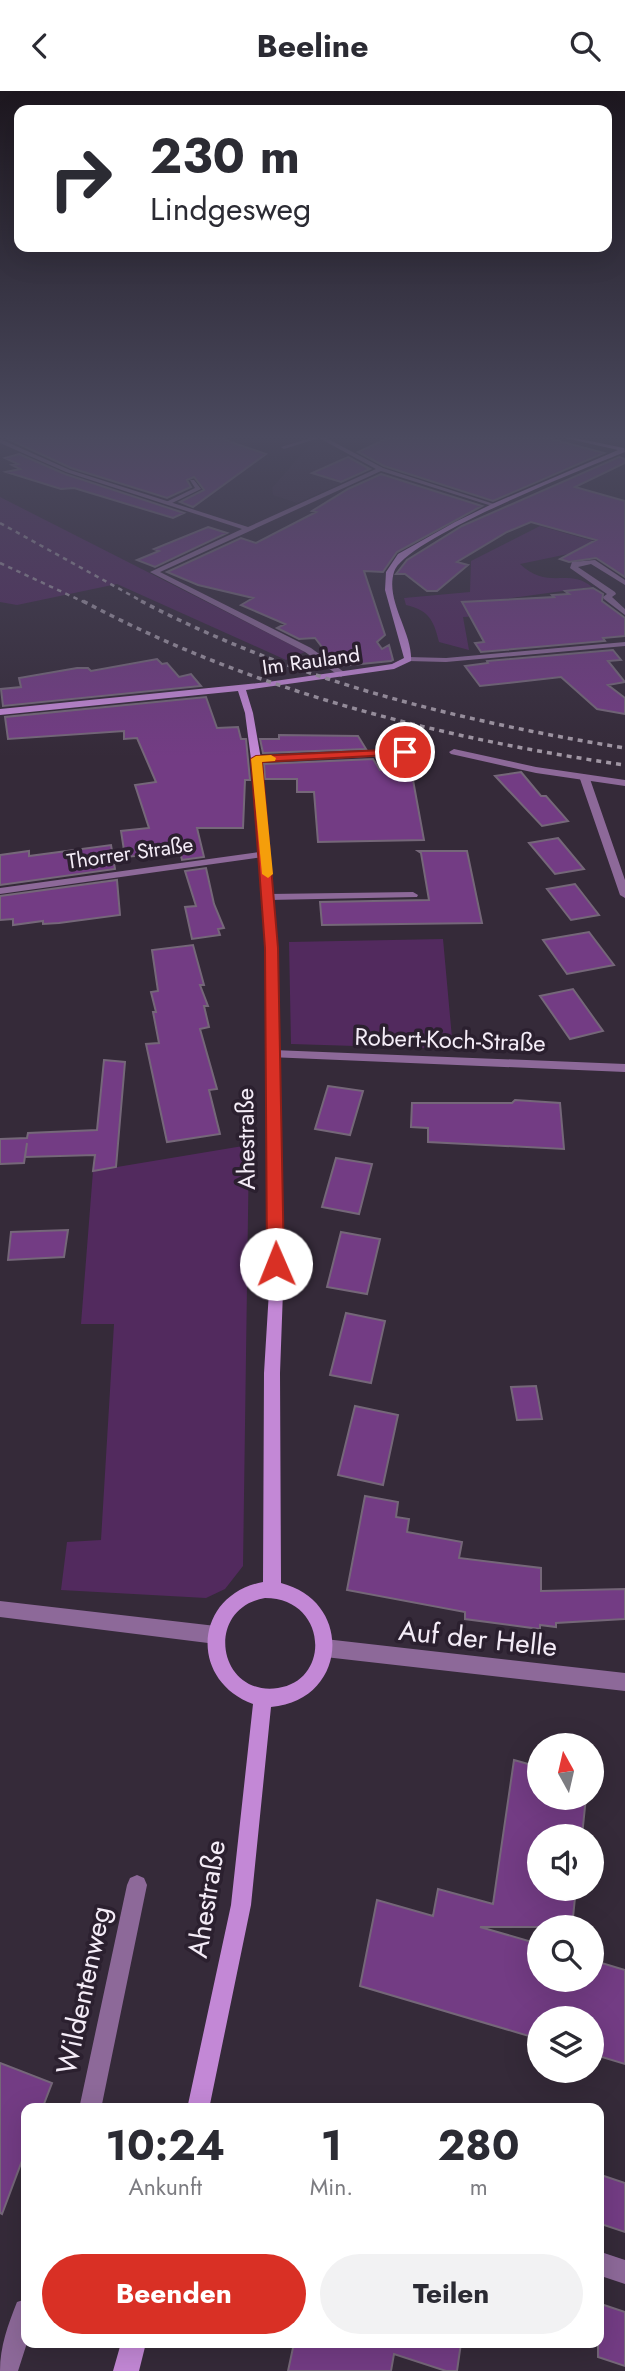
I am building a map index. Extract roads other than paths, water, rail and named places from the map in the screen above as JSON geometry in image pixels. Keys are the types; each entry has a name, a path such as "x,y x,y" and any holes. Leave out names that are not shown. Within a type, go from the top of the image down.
{"street":[{"path":"214,544 154,572 308,650 341,674"},
{"path":"408,659 389,590 390,572 401,556 421,544"},
{"path":"612,594 574,568 575,564 592,562 625,583"},
{"path":"625,590 607,597 625,613"},
{"name":"Im Rauland","path":"0,712 241,688 394,666 408,659 446,660 625,644"},
{"name":"Ahestraße","path":"241,688 249,713 256,759 269,897 276,1291 272,1373 272,1591"},
{"path":"256,759 431,752"},
{"path":"454,752 585,779 625,783"},
{"path":"585,779 625,895"},
{"name":"Thorrer Straße","path":"0,891 266,853"},
{"path":"269,897 413,895"},
{"name":"Robert-Koch-Straße","path":"273,1054 625,1068"},
{"path":"272,1591 286,1593 309,1605 322,1625 325,1648 322,1660 309,1681 286,1695 263,1697 248,1694 227,1679 216,1658 216,1635 220,1622 235,1604 246,1596 272,1591"},
{"path":"0,1609 216,1635"},
{"name":"Auf der Helle","path":"325,1648 625,1682"},
{"name":"Ahestraße","path":"199,2103 241,1905 263,1697"},
{"name":"Wildentenweg","path":"91,2103 137,1885"},
{"path":"604,2265 625,2271"},
{"path":"5,2371 21,2325"},
{"path":"126,2371 133,2348"}],"railway":[{"path":"39,544 144,603"},
{"path":"0,563 86,603"},
{"path":"83,601 212,660 346,706 485,741 625,765"},
{"path":"144,603 198,629 257,653 377,694 500,725 625,748"}]}
